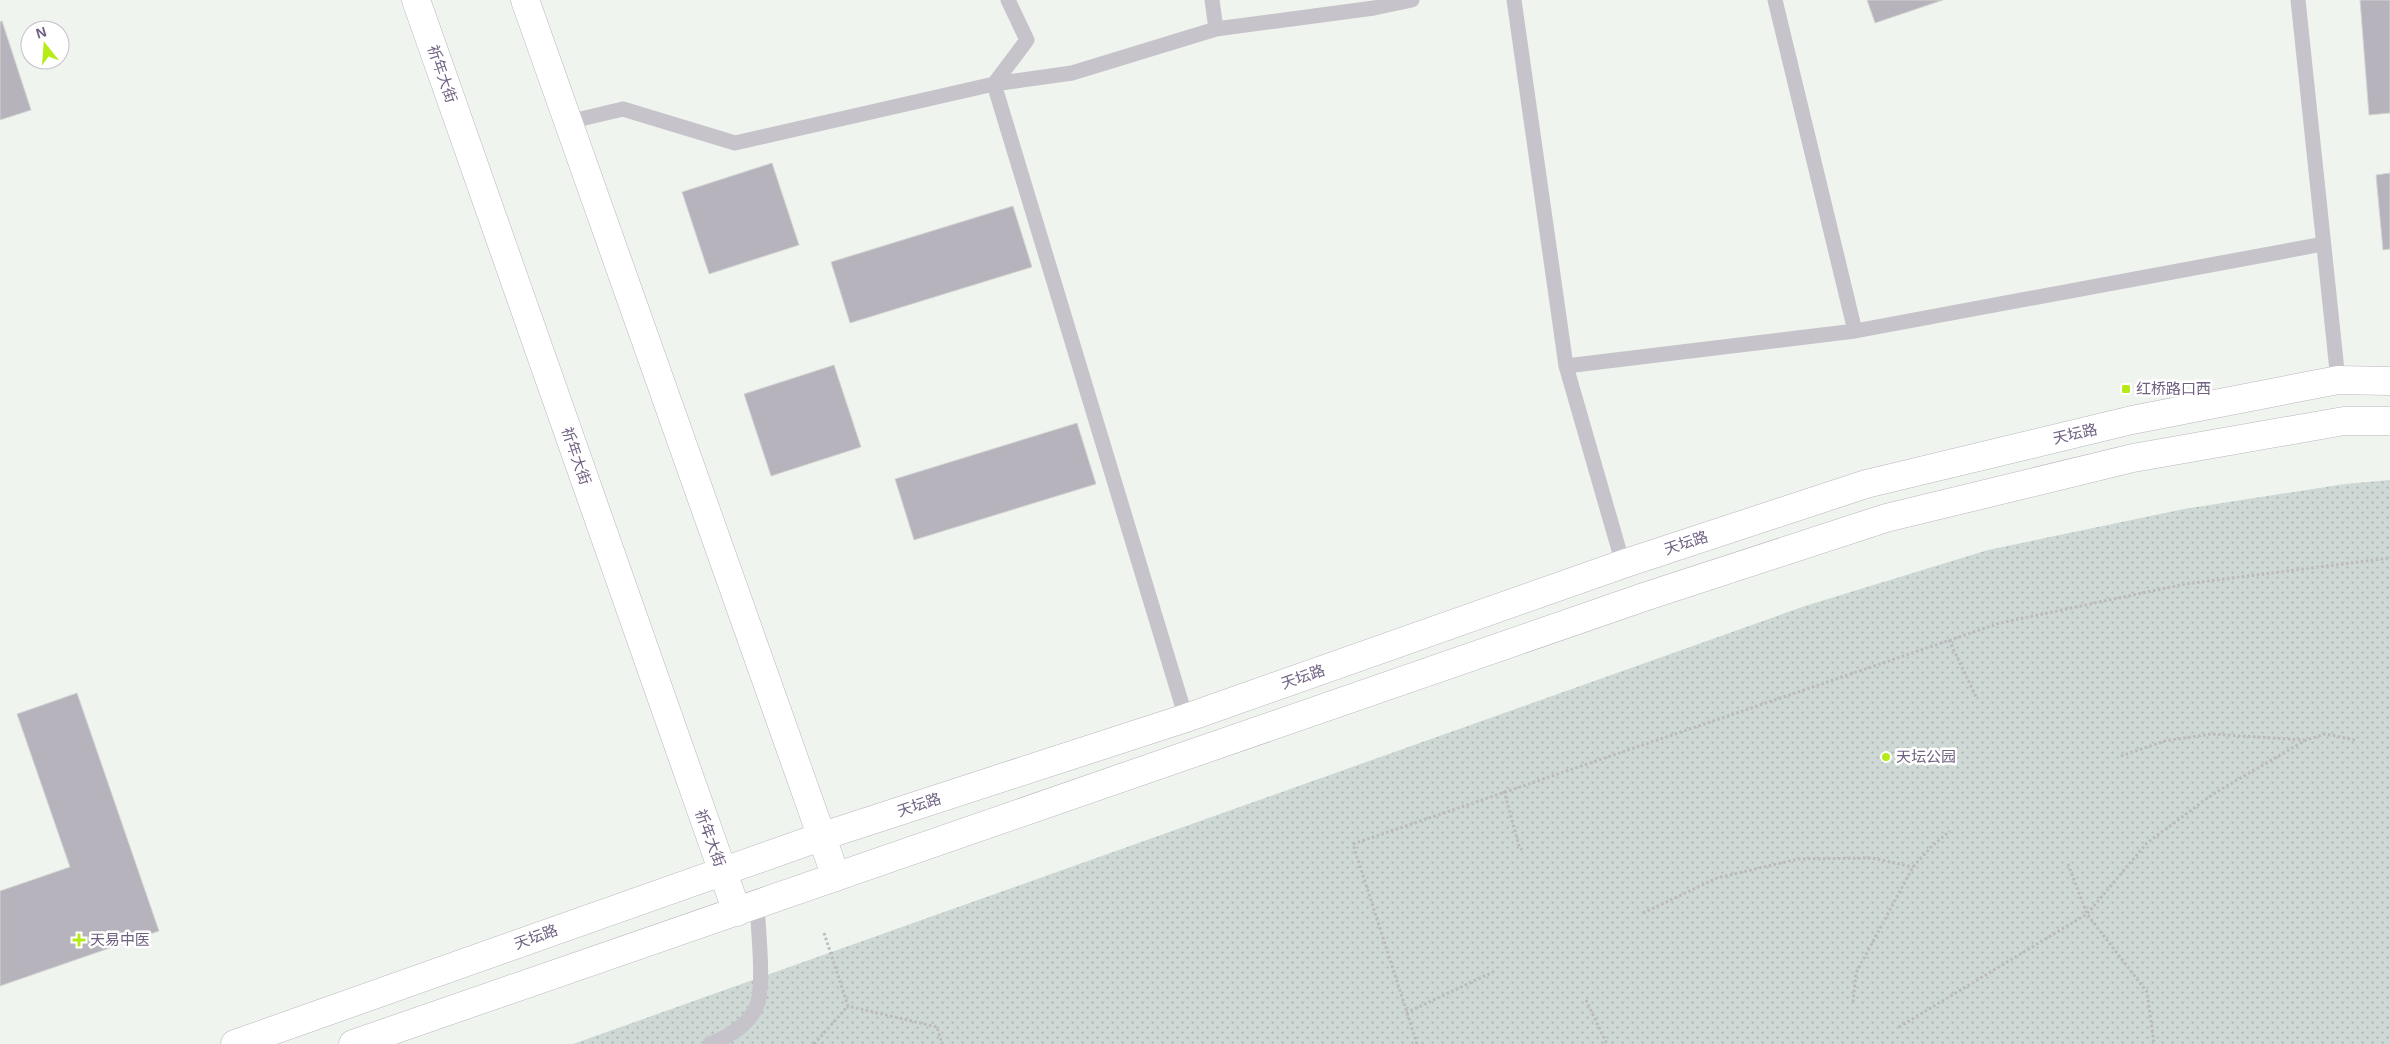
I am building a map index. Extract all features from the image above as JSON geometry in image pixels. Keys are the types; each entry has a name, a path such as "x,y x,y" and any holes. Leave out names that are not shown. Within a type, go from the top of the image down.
{"street":[{"name":"祈年大街","path":"416,0 722,871 747,908"},
{"path":"525,0 836,877"},
{"name":"天坛路","path":"235,1044 823,836 1186,718 1623,564 1866,484 2132,420 2338,380 2390,381"},
{"path":"353,1044 1625,604 1886,518 2133,458 2344,421 2390,421"}],"lane":[{"path":"994,84 1026,40 1008,0"},
{"path":"1212,0 1216,29"},
{"path":"568,122 623,109 735,143 994,84 1072,73 1216,29 1373,4 1412,0"},
{"path":"1514,0 1566,366 1623,564"},
{"path":"1775,0 1855,331"},
{"path":"2298,0 2338,380"},
{"path":"994,84 1186,718"},
{"path":"1566,366 1855,331 2323,244"},
{"path":"710,1044 721,1040 743,1025 758,1002 759,956 747,908"}],"path":[{"path":"1417,1044 1353,844 2000,622 2185,584 2390,558"},
{"path":"1949,640 1977,699"},
{"path":"2121,756 2165,741 2211,734 2306,740"},
{"path":"1899,1027 2087,914 2147,843 2212,794 2306,740 2325,734 2356,740"},
{"path":"1504,791 1519,846 1522,850"},
{"path":"1853,1002 1856,973 1914,867 1932,846 1950,831"},
{"path":"1643,913 1717,878 1798,859 1872,858 1914,867"},
{"path":"2068,864 2087,914 2147,992 2154,1044"},
{"path":"824,933 848,1006"},
{"path":"1406,1013 1495,971"},
{"path":"1586,1000 1607,1044"},
{"path":"814,1044 848,1006"},
{"path":"848,1006 936,1027 942,1044"}],"shaded area":[{"name":"天坛公园","path":"2390,480 2390,1044 573,1044 1805,606 1988,550 2184,509 2345,484"}],"building":[{"path":"1867,0 1943,0 1875,23"},
{"path":"2360,0 2390,0 2390,113 2369,115"},
{"path":"2,21 31,110 0,120 0,22"},
{"path":"772,163 799,245 709,274 682,192"},
{"path":"2390,173 2390,249 2383,250 2376,175"},
{"path":"1013,206 1032,267 850,323 831,262"},
{"path":"834,365 861,447 771,476 744,394"},
{"path":"1077,423 1096,484 914,540 895,479"},
{"path":"77,693 159,931 0,986 0,891 70,867 17,714"}],"place":[{"name":"红桥路口西","path":"2126,389"},
{"name":"天坛公园","path":"1886,757"},
{"name":"天易中医","path":"79,940"}]}
